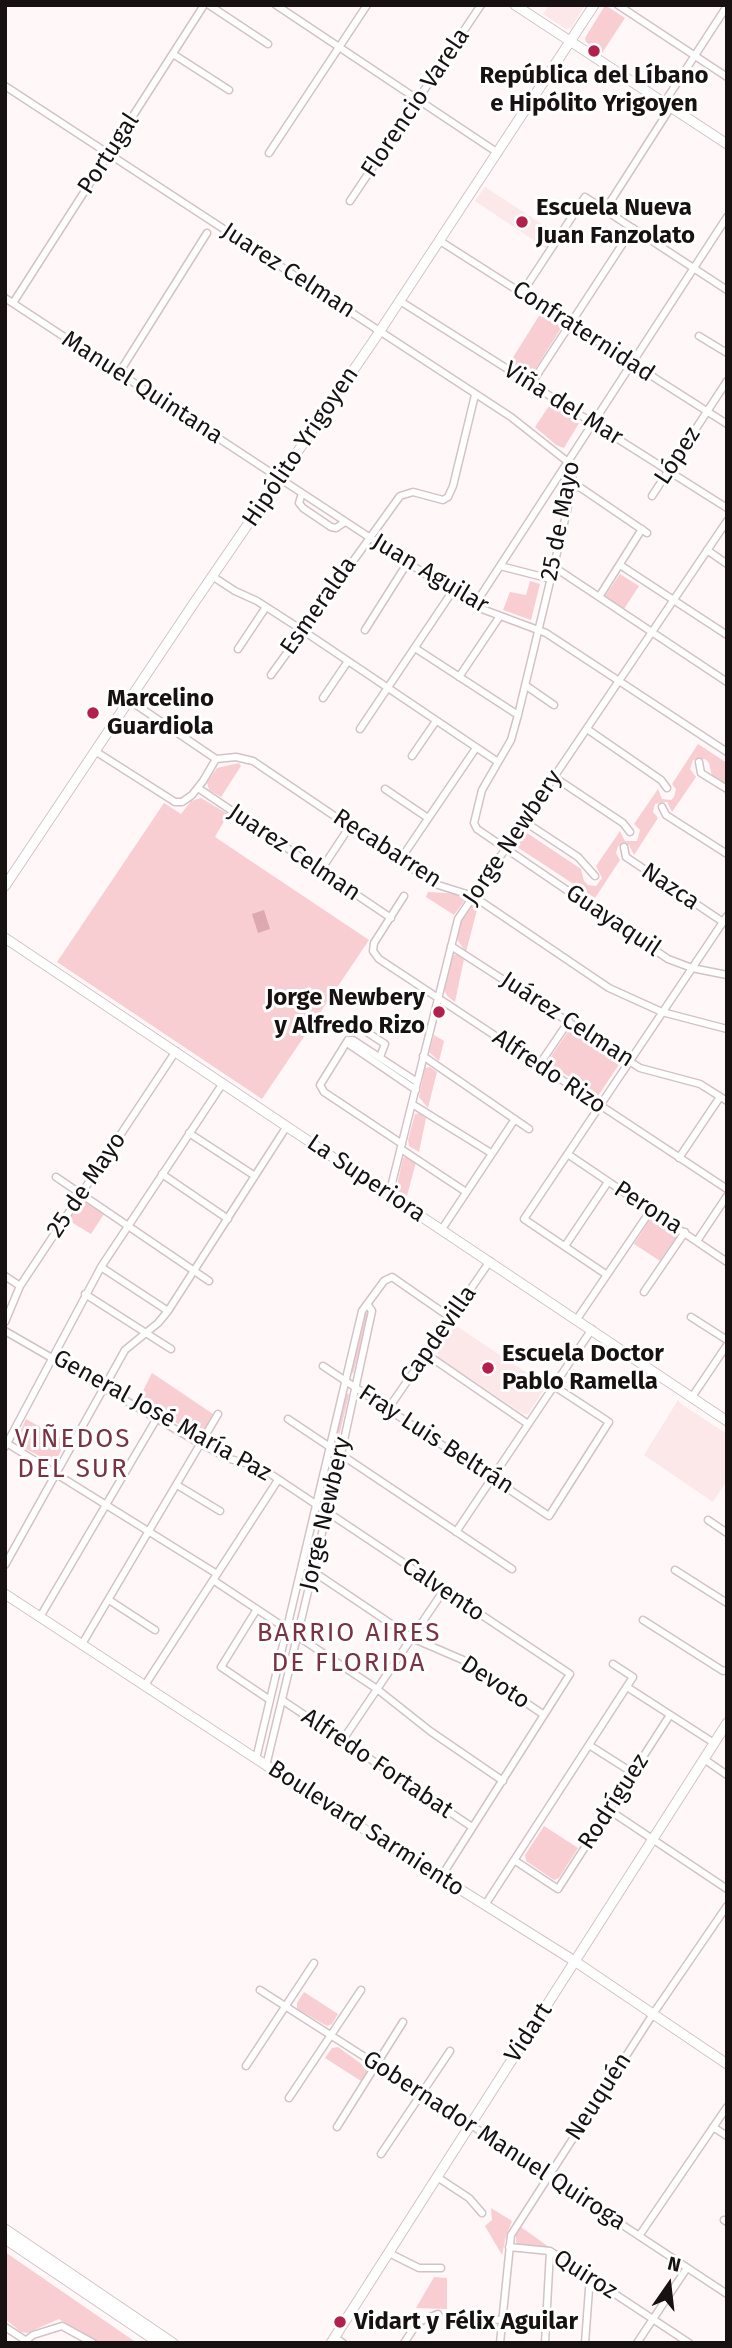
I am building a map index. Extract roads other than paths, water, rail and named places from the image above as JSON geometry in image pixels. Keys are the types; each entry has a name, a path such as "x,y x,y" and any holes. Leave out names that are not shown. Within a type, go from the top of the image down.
{"main road":[{"path":"515,5 727,144"},
{"name":"Hipólito Yrigoyen","path":"5,886 380,331 594,5"},
{"name":"La Superiora","path":"5,938 727,1421"},
{"name":"Boulevard Sarmiento","path":"5,1594 266,1766 576,1962 727,2064"},
{"name":"Vidart","path":"336,2341 437,2177 727,1723"},
{"path":"5,2229 173,2343"},
{"path":"5,2239 159,2343"}],"street":[{"path":"206,5 268,44"},
{"name":"Portugal","path":"13,303 206,5"},
{"path":"276,5 498,153"},
{"path":"269,153 367,5"},
{"name":"Florencio Varela","path":"350,201 481,5"},
{"path":"618,5 727,77"},
{"path":"605,210 695,56 726,9 717,5"},
{"path":"173,54 229,89"},
{"name":"Juarez Celman","path":"5,86 511,417 568,462"},
{"path":"522,293 585,197 727,290"},
{"name":"25 de Mayo","path":"498,762 511,740 518,715 573,486 568,462 727,217"},
{"path":"531,384 633,228"},
{"path":"119,373 207,233"},
{"name":"Confraternidad","path":"440,241 727,424"},
{"name":"Manuel Quintana","path":"5,298 279,478"},
{"name":"Viña del Mar","path":"400,301 727,508"},
{"path":"699,336 727,353"},
{"name":"López","path":"652,496 727,381"},
{"name":"Esmeralda","path":"271,675 400,496 413,492 443,499 448,497 475,395"},
{"path":"474,606 568,462"},
{"name":"Juan Aguilar","path":"279,478 474,606 538,630 727,752"},
{"path":"573,486 581,488 645,531 599,597"},
{"path":"302,493 299,503 303,508 331,527 336,528 345,522"},
{"name":"Jorge Newbery","path":"389,1195 458,919 727,521"},
{"path":"707,550 727,564"},
{"path":"365,630 408,562"},
{"path":"620,565 727,635"},
{"path":"500,566 551,579"},
{"path":"554,566 727,682"},
{"path":"212,576 302,630 498,762"},
{"path":"360,729 452,592"},
{"path":"238,649 266,607"},
{"path":"459,677 500,616"},
{"path":"415,648 518,715"},
{"path":"323,698 348,661"},
{"path":"525,685 554,705"},
{"path":"95,751 175,802 182,802 198,788 216,759 129,700"},
{"path":"412,755 436,720"},
{"path":"587,729 661,780 667,788"},
{"path":"400,860 476,748"},
{"name":"Recabarren","path":"216,759 236,757 253,761 435,884 473,896 608,988 662,1012 727,1028"},
{"name":"Guayaquil","path":"498,762 485,783 474,824 477,829 668,959 692,968 727,975"},
{"path":"699,762 701,773 727,789"},
{"path":"554,777 624,823 630,832"},
{"name":"Juarez Celman","path":"198,788 391,918"},
{"path":"385,789 428,818"},
{"path":"662,807 666,815 727,854"},
{"path":"525,822 578,857 595,876"},
{"path":"320,870 350,826"},
{"name":"Nazca","path":"624,847 626,857 725,919"},
{"path":"391,918 404,897"},
{"name":"Alfredo Rizo","path":"391,918 374,943 373,951 379,958 727,1189"},
{"path":"607,1275 524,1219 725,919"},
{"name":"Juárez Celman","path":"451,946 630,1062 646,1070 700,1084 723,1099"},
{"path":"538,1065 569,1021"},
{"path":"359,1027 385,1044 380,1057"},
{"path":"348,1040 353,1040 380,1057 416,1086"},
{"path":"348,1040 320,1085 324,1092 466,1192"},
{"path":"348,1040 350,1045 416,1086"},
{"name":"25 de Mayo","path":"5,1322 20,1286 176,1051"},
{"path":"424,1056 529,1129"},
{"path":"223,1083 101,1267 6,1444 57,1472 150,1531 257,1609 377,1689 430,1731 503,1781"},
{"path":"679,1158 723,1099"},
{"path":"412,1104 491,1153"},
{"path":"442,1229 515,1119"},
{"path":"5,1565 125,1350 158,1323 168,1311 287,1126"},
{"path":"189,1133 255,1176"},
{"name":"Perona","path":"569,1154 727,1262"},
{"path":"162,1174 228,1219"},
{"path":"56,1177 209,1281"},
{"path":"565,1247 608,1182"},
{"path":"697,1241 727,1196"},
{"path":"578,1319 651,1210"},
{"path":"644,1292 685,1232"},
{"name":"Capdevilla","path":"388,1409 490,1261"},
{"path":"101,1267 168,1311"},
{"path":"5,1276 20,1286"},
{"name":"Jorge Newbery","path":"256,1759 362,1311 384,1281 392,1277 451,1318"},
{"path":"85,1294 171,1349"},
{"name":"Jorge Newbery","path":"266,1766 341,1454 372,1311 368,1305"},
{"path":"691,1317 727,1343 692,1397"},
{"path":"456,1532 592,1329"},
{"name":"General José María Paz","path":"5,1331 105,1386 201,1444 230,1459 260,1467 316,1506"},
{"path":"426,1354 528,1424"},
{"name":"Fray Luis Beltrán","path":"323,1366 549,1516 609,1422 554,1386"},
{"path":"82,1644 218,1414"},
{"path":"40,1617 157,1418"},
{"path":"288,1419 512,1569"},
{"path":"145,1685 278,1480"},
{"path":"177,1485 220,1511"},
{"name":"Calvento","path":"316,1506 570,1674 544,1715"},
{"path":"708,1520 727,1533"},
{"name":"Devoto","path":"302,1564 412,1637 463,1660 544,1715"},
{"path":"676,1570 727,1603"},
{"path":"342,1741 444,1590"},
{"path":"109,1600 155,1630"},
{"name":"Alfredo Fortabat","path":"257,1609 221,1667 270,1700"},
{"path":"643,1620 727,1671"},
{"path":"485,1905 633,1677 613,1664"},
{"path":"626,1687 714,1743"},
{"name":"Alfredo Fortabat","path":"282,1700 472,1827"},
{"path":"441,1877 544,1715"},
{"name":"Rodríguez","path":"514,1860 558,1889 670,1715"},
{"path":"589,1745 633,1773"},
{"path":"704,1759 727,1775"},
{"path":"609,1810 727,1889"},
{"name":"Neuquén","path":"500,2343 510,2235 653,2014 727,1906"},
{"path":"246,2066 314,1963"},
{"name":"Gobernador Manuel Quiroga","path":"260,1990 727,2294"},
{"path":"289,2098 361,1990"},
{"path":"337,2127 402,2022"},
{"path":"381,2154 450,2051"},
{"path":"639,2236 727,2107"},
{"path":"713,2127 727,2136"},
{"path":"437,2177 470,2198 482,2213"},
{"name":"Quiroz","path":"509,2247 550,2251 689,2343"},
{"path":"545,2343 550,2251"},
{"path":"389,2253 419,2268 441,2268"},
{"path":"637,2343 687,2268"},
{"path":"585,2343 590,2276"},
{"path":"404,2343 414,2328 438,2314"},
{"path":"454,2316 501,2320"},
{"path":"5,2327 24,2341 62,2326 93,2343"}],"place":[{"name":"República del Líbano e Hipólito Yrigoyen","path":"594,51"},
{"name":"Escuela Nueva Juan Fanzolato","path":"522,222"},
{"name":"Marcelino Guardiola","path":"93,713"},
{"name":"Jorge Newbery y Alfredo Rizo","path":"439,1012"},
{"name":"Escuela Doctor Pablo Ramella","path":"488,1368"},
{"name":"Vidart y Félix Aguilar","path":"340,2322"}],"district":[{"name":"VIÑEDOS DEL SUR","path":"73,1455"},
{"name":"BARRIO AIRES DE FLORIDA","path":"349,1649"}]}
